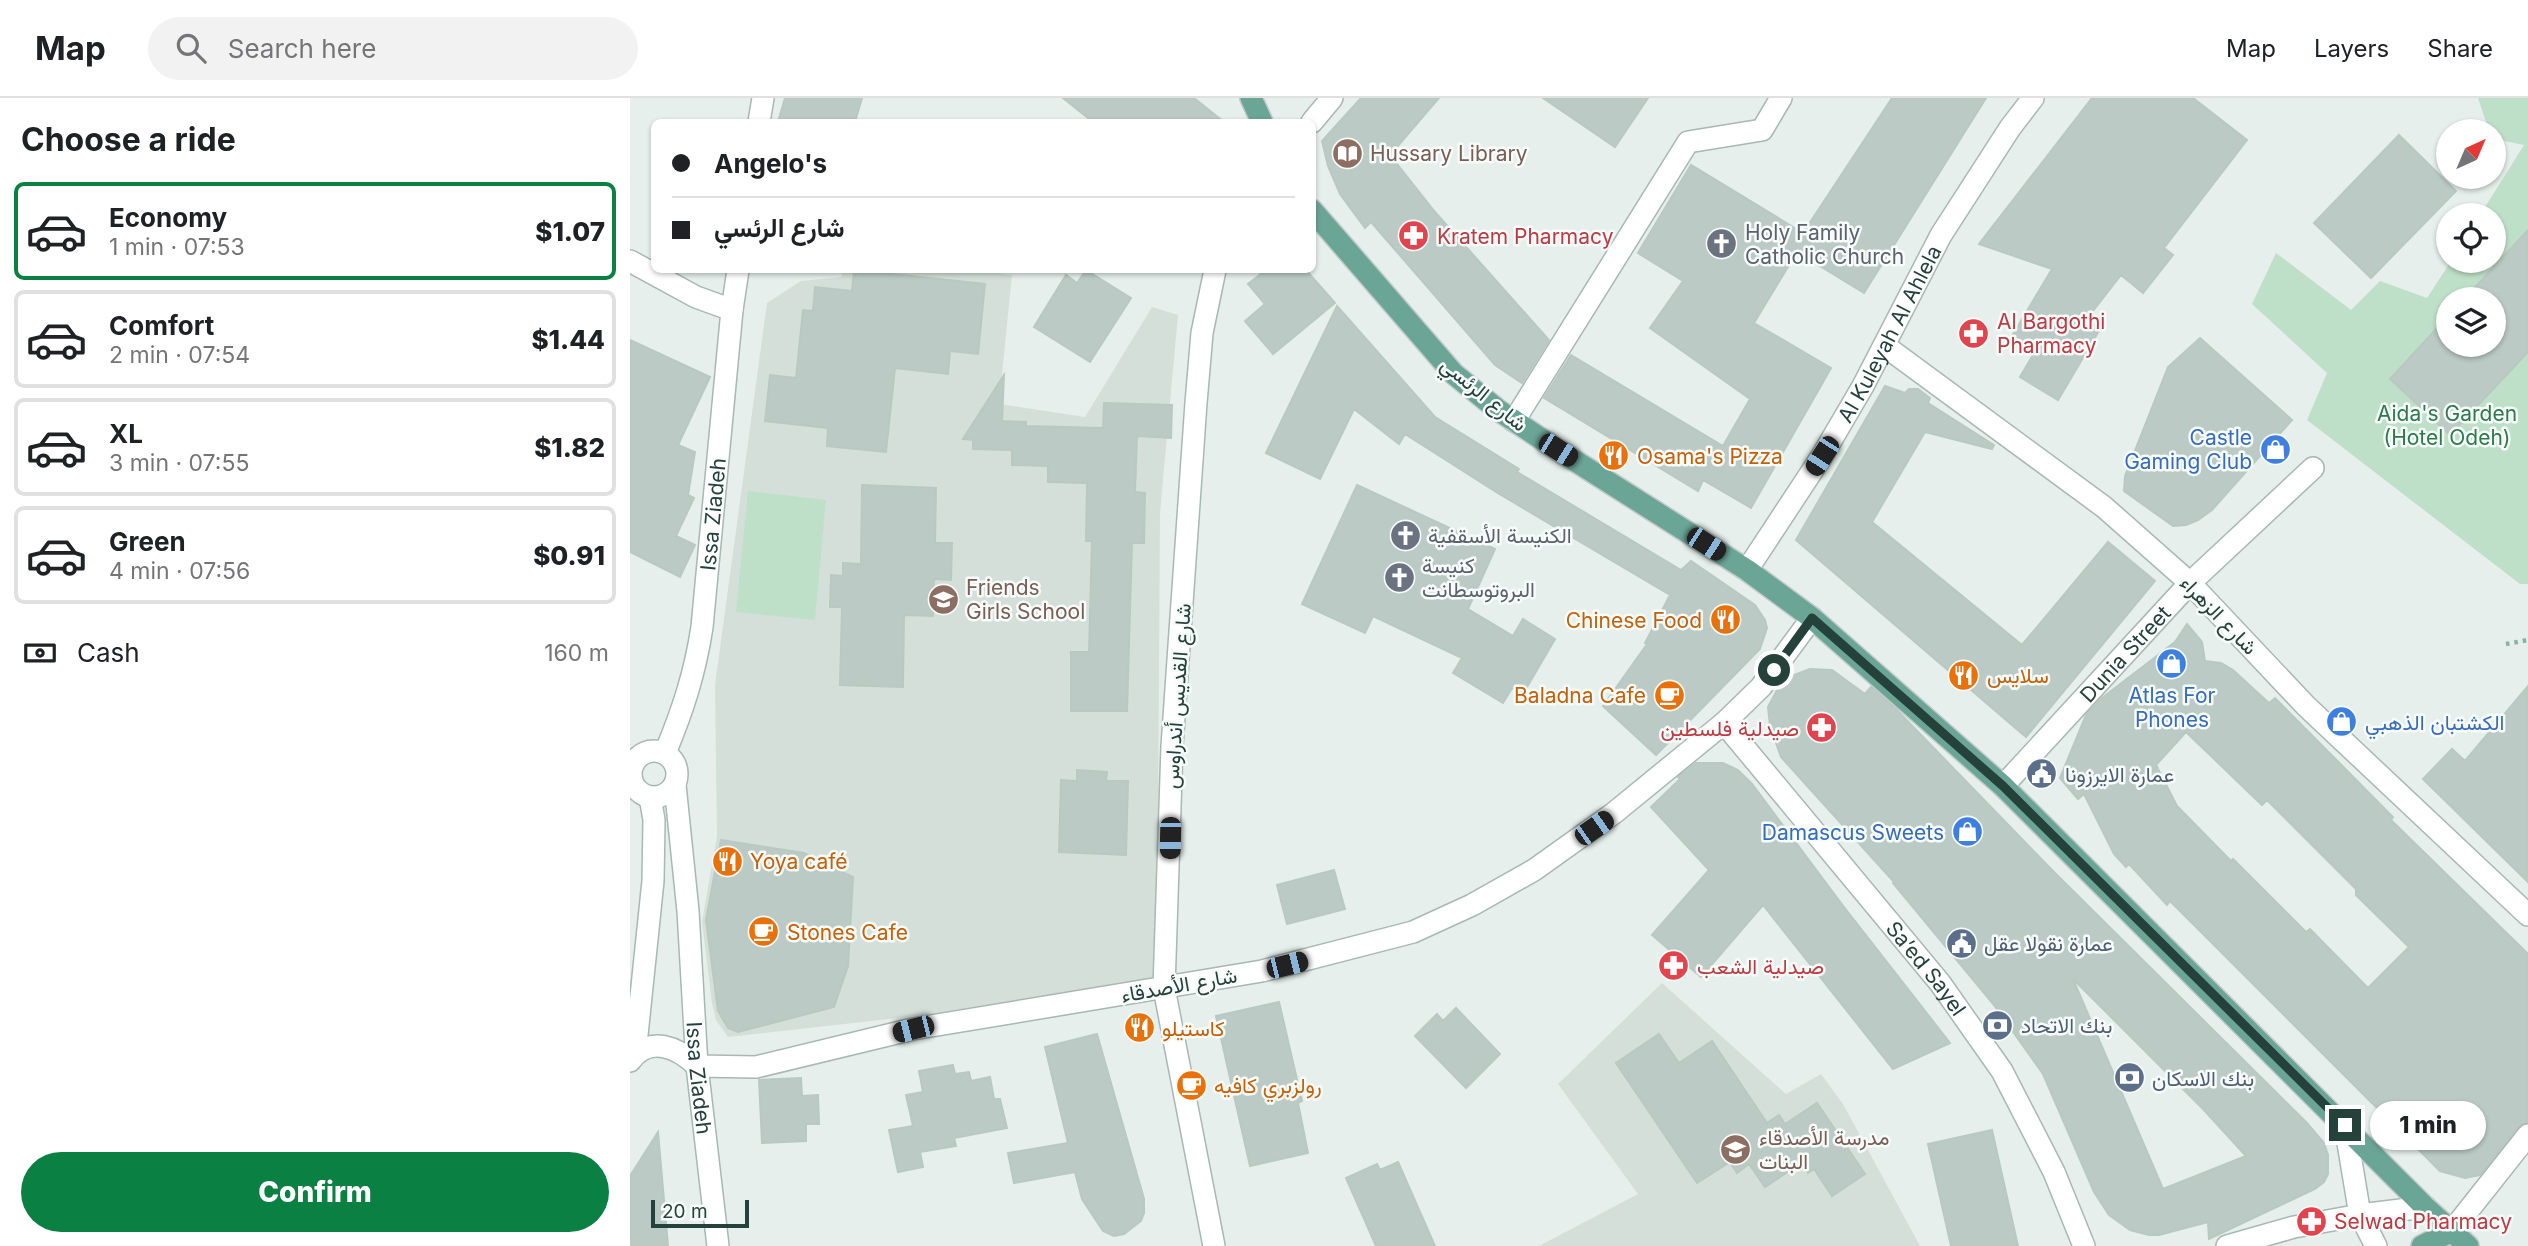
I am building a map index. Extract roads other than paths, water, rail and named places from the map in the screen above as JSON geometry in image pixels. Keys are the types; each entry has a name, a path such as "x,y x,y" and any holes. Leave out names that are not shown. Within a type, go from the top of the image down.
{"main road":[{"path":"1251,98 1261,119"},
{"name":"شارع الرئسي","path":"1316,215 1454,374 1514,421 1747,569 1812,618 2003,786 2425,1207 2468,1246"},
{"path":"2422,1246 2452,1231"}],"street":[{"path":"760,119 763,98"},
{"path":"1314,119 1332,98"},
{"path":"1514,421 1688,142 1762,130 1781,98"},
{"name":"Al Kuleyah Al Ahlela","path":"1747,569 1822,456 1885,346 1941,235 2033,98"},
{"path":"630,261 651,272"},
{"path":"652,273 696,297 732,310"},
{"name":"Issa Ziadeh","path":"665,753 689,691 702,627 738,273"},
{"name":"شارع القديس أندراوس","path":"1214,273 1200,356 1172,746 1164,988 1214,1246"},
{"name":"شارع الزهراء","path":"1885,346 2104,507 2190,583 2316,716 2528,915"},
{"name":"Dunia Street","path":"2003,786 2190,583 2313,468"},
{"name":"شارع الأصدقاء","path":"697,1066 756,1068 913,1029 1262,971 1413,932 1472,905 1534,870 1614,813 1724,723 1761,687 1812,618"},
{"name":"Sa’ed Sayel","path":"1724,723 1931,973 2002,1071 2054,1172 2084,1246"},
{"path":"647,751 665,753 670,756 677,769 675,785 664,795 650,797 632,783 631,767 640,755 647,751"},
{"name":"Issa Ziadeh","path":"675,785 688,911 697,1066 718,1246"},
{"path":"632,1058 653,881 654,820 650,797"},
{"path":"632,1058 655,1046 674,1048 697,1066"},
{"path":"2345,1125 2360,1215 2376,1246"},
{"path":"2452,1231 2528,1135"},
{"path":"2227,1246 2294,1227 2425,1207"}],"place":[{"name":"Hussary Library","path":"1347,153"},
{"name":"Kratem Pharmacy","path":"1414,236"},
{"name":"Holy Family Catholic Church","path":"1722,244"},
{"name":"Al Bargothi Pharmacy","path":"1974,333"},
{"name":"Castle Gaming Club","path":"2275,449"},
{"name":"Osama's Pizza","path":"1614,456"},
{"name":"الكنيسة الأسقفية","path":"1405,535"},
{"name":"كنيسة البروتوسطانت","path":"1399,577"},
{"name":"Friends Girls School","path":"943,599"},
{"name":"Chinese Food","path":"1725,620"},
{"name":"Atlas For Phones","path":"2172,663"},
{"name":"سلايس","path":"1964,675"},
{"name":"Baladna Cafe","path":"1669,695"},
{"name":"الكشتبان الذهبي","path":"2342,722"},
{"name":"صيدلية فلسطين","path":"1822,728"},
{"name":"عمارة الايرزونا","path":"2042,774"},
{"name":"Damascus Sweets","path":"1967,832"},
{"name":"Yoya café","path":"727,861"},
{"name":"Stones Cafe","path":"764,932"},
{"name":"عمارة نقولا عقل","path":"1961,943"},
{"name":"صيدلية الشعب","path":"1674,966"},
{"name":"بنك الاتحاد","path":"1998,1025"},
{"name":"كاستيلو","path":"1139,1028"},
{"name":"بنك الاسكان","path":"2129,1078"},
{"name":"رولزبري كافيه","path":"1191,1085"},
{"name":"مدرسة الأصدقاء البنات","path":"1736,1149"},
{"name":"Selwad Pharmacy","path":"2311,1221"}],"park label":[{"name":"Aida's Garden (Hotel Odeh)","path":"2447,425"}]}
